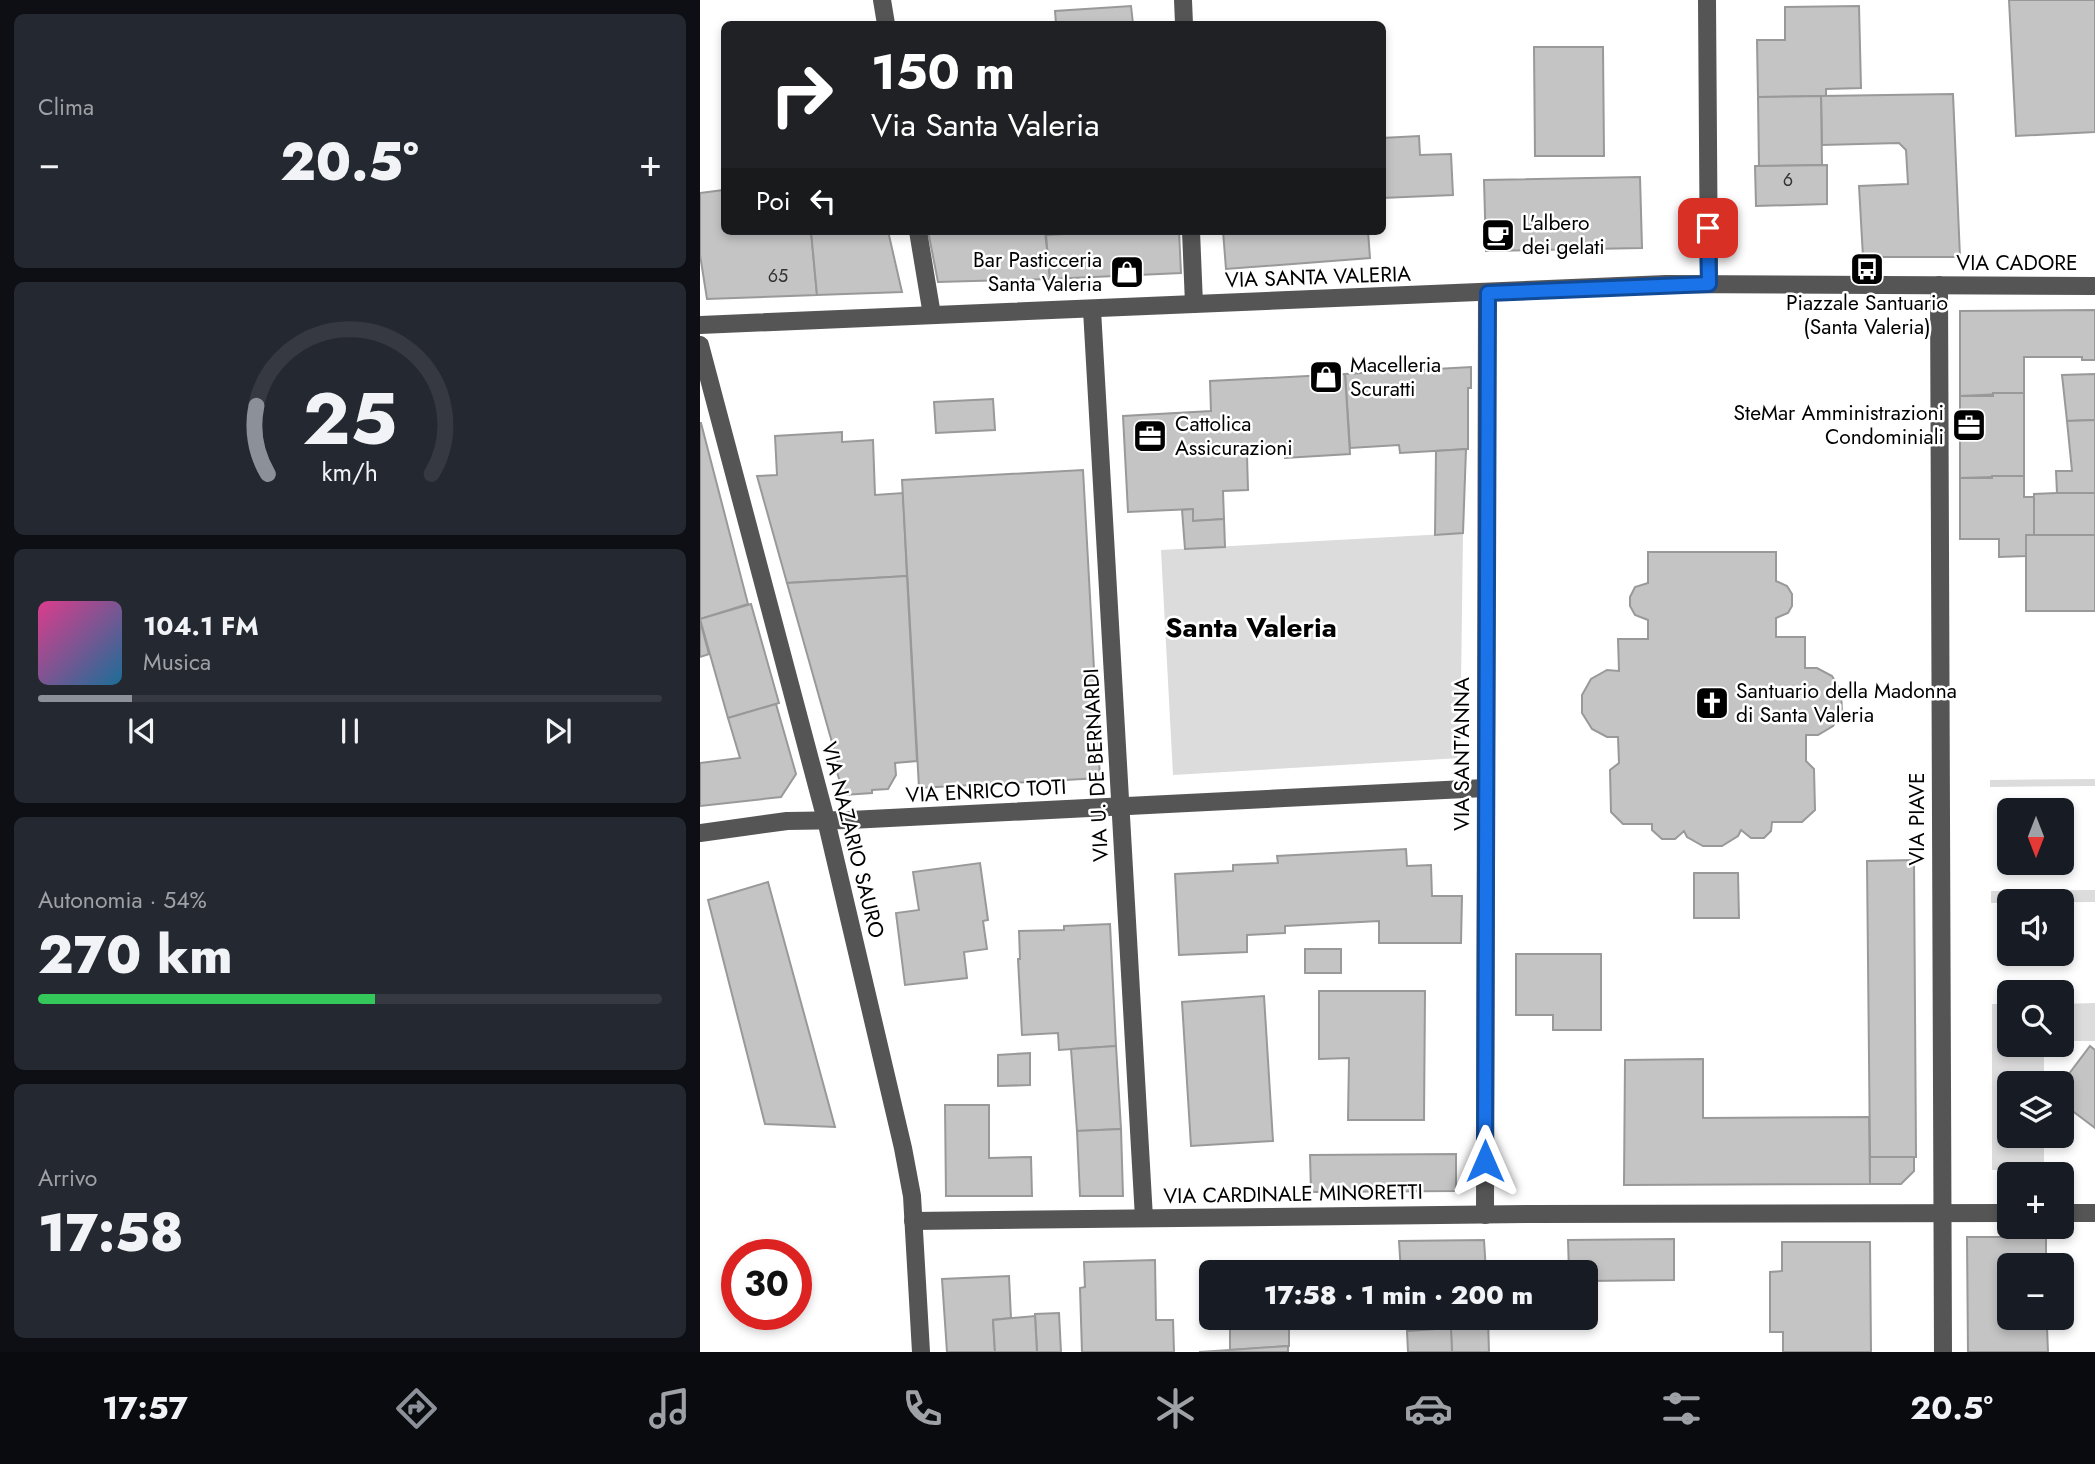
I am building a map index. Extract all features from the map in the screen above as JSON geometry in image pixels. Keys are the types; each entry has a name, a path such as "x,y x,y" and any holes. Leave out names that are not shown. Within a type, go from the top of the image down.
{"street":[{"path":"882,0 886,21"},
{"path":"1183,0 1184,21"},
{"path":"1707,0 1709,284"},
{"path":"919,235 932,315"},
{"path":"1191,235 1194,304"},
{"name":"VIA SANTA VALERIA","path":"700,325 1709,284 1939,285"},
{"name":"VIA CADORE","path":"1939,285 2095,286"},
{"name":"VIA PIAVE","path":"1939,285 1943,1352"},
{"name":"VIA SANT'ANNA","path":"1485,1214 1488,293"},
{"name":"VIA U. DE BERNARDI","path":"1092,310 1144,1218"},
{"name":"VIA NAZARIO SAURO","path":"700,345 826,820 903,1148 913,1221 921,1352"},
{"name":"VIA ENRICO TOTI","path":"700,832 787,821 1485,788"},
{"name":"VIA CARDINALE MINORETTI","path":"913,1221 1485,1214 1997,1213"},
{"path":"2074,1213 2095,1213"}],"shaded area":[{"path":"1463,533 1460,758 1173,775 1161,550"},
{"path":"2095,779 2095,786 1990,787 1990,780"},
{"path":"2074,890 2095,890 2095,902 2074,902"},
{"path":"1991,891 1997,891 1997,903 1991,903"},
{"path":"2095,1003 2095,1041 2074,1041 2074,1004"},
{"path":"1992,1004 1997,1004 1997,1057 2044,1057 2044,1071 1997,1071 1997,1148 2044,1148 2044,1162 1997,1162 1997,1170 1992,1170"}],"building":[{"path":"2009,0 2095,0 2095,132 2016,136"},
{"path":"1131,6 1133,21 1056,21 1055,11"},
{"path":"1859,6 1861,88 1826,89 1826,96 1758,97 1757,40 1785,40 1785,7"},
{"path":"1534,47 1603,47 1604,156 1535,156"},
{"path":"1953,94 1960,257 1863,257 1859,186 1908,184 1906,150 1899,143 1822,145 1821,96"},
{"path":"1821,96 1822,165 1759,166 1758,97"},
{"path":"1419,136 1420,155 1451,154 1453,195 1386,198 1386,138"},
{"path":"1827,165 1827,204 1756,206 1755,166"},
{"path":"1640,177 1642,248 1486,251 1484,180"},
{"path":"721,190 721,235 811,235 817,295 707,299 700,255 700,193"},
{"path":"811,235 889,235 902,292 817,295"},
{"path":"929,235 1045,235 1050,279 938,282"},
{"path":"1046,235 1179,235 1181,273 1050,279"},
{"path":"1223,235 1368,235 1370,258 1226,269"},
{"path":"2095,310 2095,360 2082,360 2082,357 2024,357 2024,393 1960,396 1960,311"},
{"path":"1471,367 1471,388 1468,388 1468,449 1400,453 1399,445 1350,448 1345,374"},
{"path":"1345,374 1350,454 1285,458 1285,453 1247,455 1248,490 1223,491 1224,519 1193,521 1193,509 1128,512 1123,416 1211,411 1210,381"},
{"path":"2095,374 2095,420 2067,421 2062,375"},
{"path":"1993,393 2024,393 2024,476 1960,478 1960,396 1993,396"},
{"path":"993,399 995,430 936,433 934,402"},
{"path":"2095,420 2095,493 2057,493 2056,471 2072,471 2067,421"},
{"path":"700,423 748,604 700,619"},
{"path":"842,432 842,442 873,440 875,495 903,493 907,576 787,583 757,476 777,475 775,436"},
{"path":"1466,449 1463,533 1435,535 1436,451"},
{"path":"1083,470 1100,778 919,788 902,480"},
{"path":"2024,476 2024,497 2034,497 2034,535 2026,535 2026,556 1999,557 1999,539 1960,539 1960,478"},
{"path":"2095,493 2095,535 2034,535 2034,494"},
{"path":"1193,509 1193,521 1224,519 1225,547 1185,549 1182,510"},
{"path":"2026,535 2095,535 2095,611 2026,611"},
{"name":"Santuario della Madonna di Santa Valeria","path":"1648,552 1776,552 1776,581 1787,586 1792,594 1792,606 1788,613 1776,618 1776,637 1805,637 1805,668 1817,668 1832,676 1841,692 1842,711 1833,726 1818,735 1806,735 1806,761 1814,769 1815,810 1802,822 1772,822 1771,831 1764,838 1751,838 1741,830 1738,836 1722,846 1703,846 1687,837 1684,831 1675,839 1662,839 1652,830 1652,824 1623,824 1611,812 1610,770 1619,763 1618,737 1607,737 1592,729 1582,713 1582,695 1591,679 1607,670 1619,671 1618,639 1648,639 1648,620 1635,615 1630,606 1630,597 1635,587 1648,583"},
{"path":"907,576 917,761 895,763 896,775 888,789 844,795 836,769 839,767 787,583"},
{"path":"751,604 779,703 728,718 700,619"},
{"path":"700,621 709,654 700,657"},
{"path":"776,704 796,774 781,797 700,806 700,763 740,758 728,718"},
{"path":"1406,849 1407,866 1431,865 1432,896 1462,896 1461,943 1379,943 1379,921 1285,926 1285,933 1247,935 1247,952 1179,955 1175,874 1233,871 1233,865 1278,863 1277,856"},
{"path":"1914,860 1916,1157 1870,1157 1867,861"},
{"path":"980,863 988,920 983,921 987,949 964,952 967,978 905,985 896,913 919,910 913,872"},
{"path":"1694,873 1738,873 1739,918 1694,918"},
{"path":"768,882 835,1127 765,1124 708,900"},
{"path":"1110,924 1116,1046 1059,1050 1058,1033 1022,1035 1019,931 1064,930 1064,926"},
{"path":"1305,949 1341,949 1341,973 1305,973"},
{"path":"1516,954 1601,954 1601,1030 1553,1030 1553,1015 1516,1015"},
{"path":"1319,991 1425,991 1424,1120 1348,1120 1349,1058 1319,1059"},
{"path":"1264,996 1273,1141 1191,1146 1182,1002"},
{"path":"1116,1046 1121,1129 1077,1131 1071,1049"},
{"path":"2090,1046 2095,1050 2095,1128 2074,1112 2074,1071 2071,1071"},
{"path":"1030,1053 1030,1085 998,1086 998,1055"},
{"path":"1703,1059 1703,1118 1869,1117 1870,1184 1624,1185 1625,1060"},
{"path":"945,1105 989,1105 989,1158 1031,1157 1032,1196 946,1196"},
{"path":"1121,1129 1123,1196 1080,1196 1077,1131"},
{"path":"1456,1154 1456,1191 1311,1192 1310,1155"},
{"path":"1870,1157 1914,1157 1914,1171 1901,1184 1870,1184"},
{"path":"1967,1237 2046,1239 2046,1253 1997,1253 1997,1330 2047,1330 2048,1352 1968,1352"},
{"path":"1674,1239 1674,1280 1598,1281 1598,1260 1569,1260 1568,1240"},
{"path":"1484,1240 1485,1260 1400,1260 1399,1241"},
{"path":"1782,1242 1870,1242 1871,1352 1783,1352 1783,1332 1770,1332 1770,1272 1782,1271"},
{"path":"1155,1260 1156,1320 1173,1320 1174,1352 1082,1352 1080,1288 1085,1287 1084,1262"},
{"path":"1009,1276 1011,1318 993,1320 995,1352 947,1352 942,1279"},
{"path":"1059,1313 1061,1352 1037,1352 1035,1314"},
{"path":"1035,1316 1037,1352 995,1352 993,1320"},
{"path":"1230,1330 1289,1330 1289,1346 1230,1350"},
{"path":"1451,1330 1488,1330 1489,1352 1452,1352"},
{"path":"1451,1330 1452,1352 1408,1352 1407,1331"},
{"path":"1288,1346 1288,1352 1199,1352 1230,1350"}],"place":[{"name":"L'albero dei gelati","path":"1498,235"},
{"name":"Piazzale Santuario (Santa Valeria)","path":"1867,269"},
{"name":"Bar Pasticceria Santa Valeria","path":"1127,272"},
{"name":"Macelleria Scuratti","path":"1326,377"},
{"name":"SteMar Amministrazioni Condominiali","path":"1969,425"},
{"name":"Cattolica Assicurazioni","path":"1150,436"},
{"name":"Santuario della Madonna di Santa Valeria","path":"1712,703"}],"district":[{"name":"Santa Valeria","path":"1251,627"}],"route":[{"path":"1485,1161 1488,293 1709,284 1708,228"}]}
